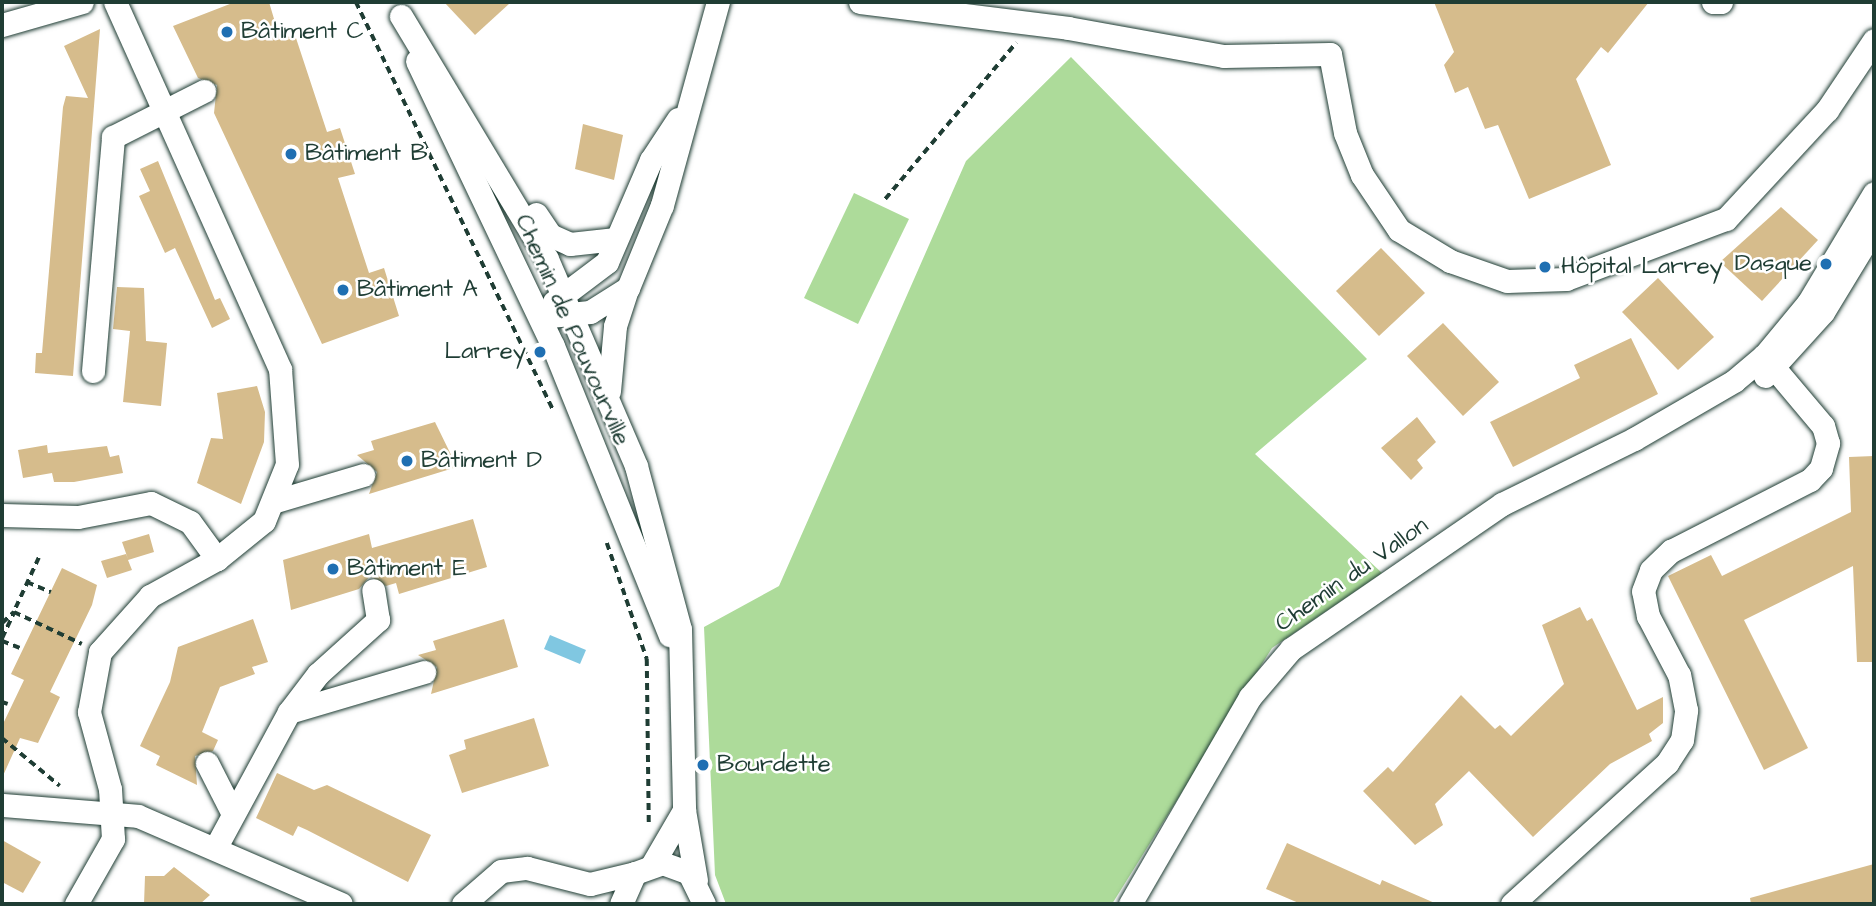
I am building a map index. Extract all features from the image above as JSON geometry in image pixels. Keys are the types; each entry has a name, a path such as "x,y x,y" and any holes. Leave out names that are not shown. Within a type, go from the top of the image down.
{"street":[{"path":"2,25 82,2"},
{"path":"76,904 113,839 113,812 89,712 100,652 150,596 217,559 264,521 276,501 288,464 280,369 158,110 115,2"},
{"path":"540,317 564,292 607,262 651,160 683,111 718,2"},
{"path":"710,29 735,2"},
{"path":"860,2 998,11 1031,24 1224,56 1330,54 1345,133 1362,175 1399,230 1450,261 1507,281 1566,279 1726,219 1827,110 1874,40"},
{"path":"1713,2 1721,2"},
{"name":"Chemin de Pouvourville","path":"397,9 512,197 564,292 607,393 668,571 682,671 684,810 696,880 704,904"},
{"name":"Chemin de Pouvourville","path":"397,9 540,317 682,671"},
{"path":"93,371 113,137 158,110 204,92"},
{"name":"Chemin de Pouvourville","path":"607,393 615,380 615,326 662,205 683,111"},
{"name":"Chemin du Vallon","path":"1770,362 1874,193"},
{"path":"512,197 526,201 550,235 570,244 616,239"},
{"name":"Chemin du Vallon","path":"1130,904 1250,697 1291,649 1502,504 1634,439 1770,362 1823,312 1874,228"},
{"path":"540,317 576,315 610,303 628,288"},
{"path":"1512,904 1667,764 1682,740 1686,710 1679,675 1648,616 1643,591 1650,570 1671,551 1810,480 1821,468 1828,443 1823,426 1770,362"},
{"path":"276,501 363,475"},
{"path":"2,515 78,517 151,503 190,522 217,559"},
{"path":"217,845 289,712 318,674 378,620 373,590"},
{"path":"289,712 424,672"},
{"path":"207,763 233,814"},
{"path":"2,805 113,812 217,845 341,904"},
{"path":"621,904 684,810"},
{"path":"463,904 501,872 527,868 590,884 613,904"},
{"path":"590,884 644,869 681,868 696,880"}],"path":[{"path":"356,2 555,415"},
{"path":"885,200 1031,24"},
{"path":"604,538 647,659 649,833"},
{"path":"20,648 2,639 39,558"},
{"path":"27,582 51,592"},
{"path":"14,612 100,652"},
{"path":"2,623 14,612"},
{"path":"2,702 8,705"},
{"path":"2,738 25,751 46,780 70,790"}],"green space":[{"path":"1071,57 1367,359 1255,454 1382,573 1272,648 1112,904 726,904 715,875 704,627 779,586 966,161"},
{"path":"854,193 909,219 858,324 804,298"}],"water":[{"path":"550,635 586,650 580,664 544,649"}],"building":[{"path":"235,2 269,2 280,39 295,35 327,132 340,128 355,174 338,178 369,273 384,268 399,316 322,344 214,113 217,85 198,78 173,26"},
{"path":"444,2 511,2 475,35"},
{"path":"1434,2 1649,2 1608,53 1601,47 1576,79 1611,165 1529,199 1498,125 1485,129 1468,87 1455,93 1444,65 1454,52"},
{"path":"100,29 73,376 35,373 36,353 42,353 63,107 66,96 88,98 64,46"},
{"path":"583,124 623,135 614,180 575,169"},
{"path":"158,161 215,300 220,298 230,319 212,328 175,248 165,253 139,196 150,191 140,169"},
{"path":"1781,207 1818,240 1762,301 1720,262"},
{"path":"1381,248 1425,293 1379,336 1336,291"},
{"path":"1658,278 1714,337 1678,370 1622,312"},
{"path":"117,287 144,288 146,341 167,343 161,406 123,402 130,331 113,329"},
{"path":"1443,323 1499,382 1463,416 1407,356"},
{"path":"1631,338 1658,394 1513,467 1490,422 1580,378 1574,365"},
{"path":"257,386 265,412 264,442 241,504 197,483 211,438 223,439 217,393"},
{"path":"1417,417 1436,442 1417,460 1423,468 1411,480 1381,448"},
{"name":"Bâtiment D","path":"435,422 457,467 369,494 377,472 357,455 374,450 371,441"},
{"path":"47,445 48,453 107,446 110,457 119,455 123,473 74,482 54,482 52,473 23,478 18,450"},
{"path":"1874,456 1874,662 1857,662 1853,566 1744,620 1808,748 1764,770 1668,576 1711,555 1722,576 1851,512 1849,457"},
{"path":"473,519 487,567 399,594 396,583 386,586 370,576 359,589 291,610 283,560 369,534 372,548"},
{"path":"149,534 154,552 128,560 132,570 107,578 101,561 126,554 128,559 122,542"},
{"path":"62,568 97,585 92,605 50,692 60,697 38,743 20,738 2,778 2,726 24,680 11,674"},
{"path":"1580,607 1587,621 1592,618 1637,710 1663,697 1663,723 1649,734 1652,741 1610,764 1533,837 1469,771 1435,804 1443,825 1415,845 1363,791 1388,767 1393,772 1461,695 1495,729 1500,725 1511,736 1564,684 1542,625"},
{"path":"253,619 268,662 252,667 255,674 220,687 202,732 218,740 213,751 195,756 197,785 156,765 160,756 140,746 170,682 178,647"},
{"path":"504,619 518,667 431,694 437,667 418,655 436,650 433,641"},
{"path":"534,718 549,766 462,793 449,755 466,749 464,740"},
{"path":"277,773 314,790 327,785 431,835 408,882 298,826 293,836 256,818"},
{"path":"2,840 41,862 23,893 2,882"},
{"path":"1287,843 1380,885 1382,880 1437,904 1301,904 1266,889"},
{"path":"1874,864 1874,904 1751,904 1750,898"},
{"path":"174,867 210,895 200,904 144,904 145,876 164,876"}],"place":[{"name":"Bâtiment C","path":"227,32"},
{"name":"Bâtiment B","path":"291,154"},
{"name":"Dasque","path":"1826,264"},
{"name":"Hôpital Larrey","path":"1545,267"},
{"name":"Bâtiment A","path":"343,290"},
{"name":"Larrey","path":"540,352"},
{"name":"Bâtiment D","path":"407,461"},
{"name":"Bâtiment E","path":"333,569"},
{"name":"Bourdette","path":"703,765"}]}
